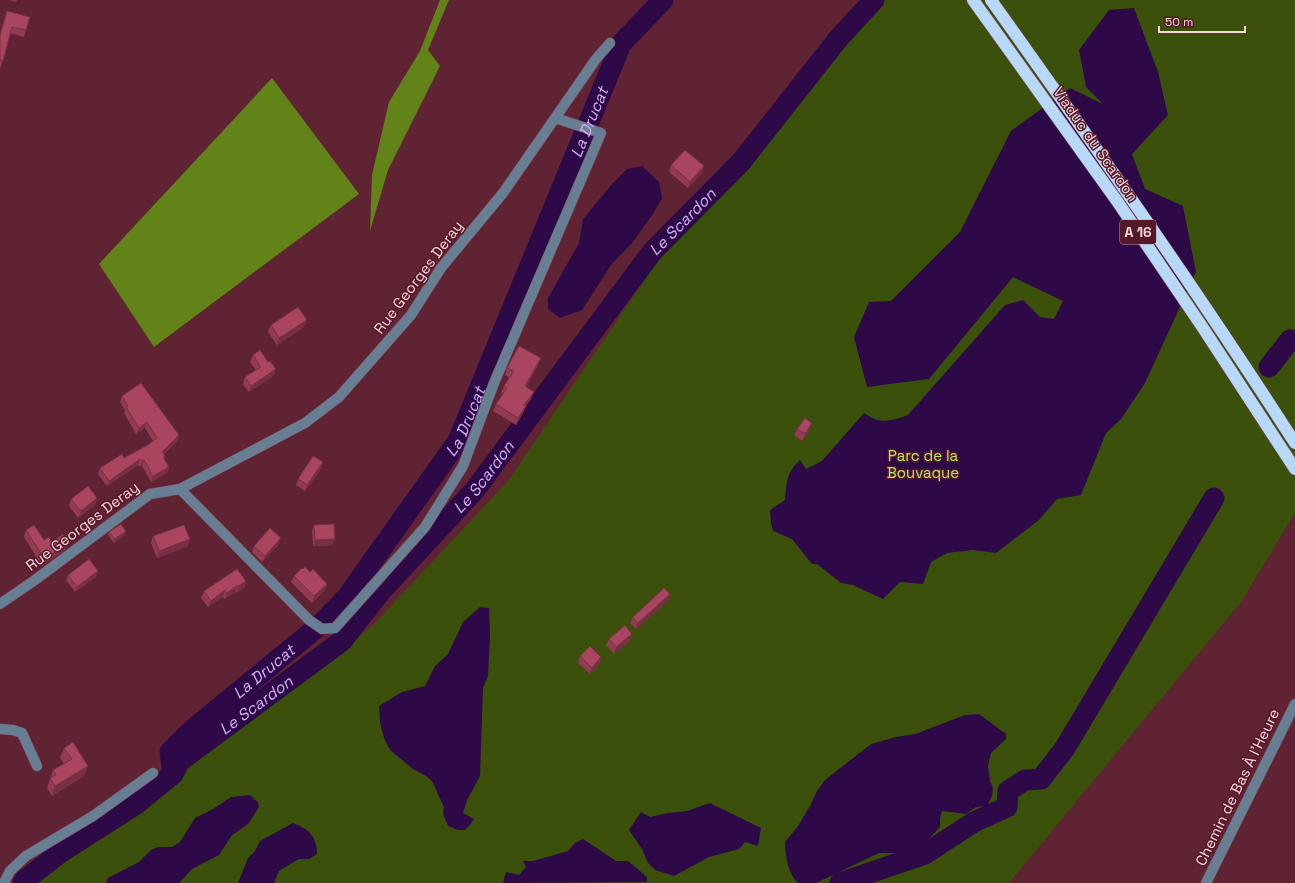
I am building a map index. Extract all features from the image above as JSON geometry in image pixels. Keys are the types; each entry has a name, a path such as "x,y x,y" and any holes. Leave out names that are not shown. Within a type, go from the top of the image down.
{"highway":[{"name":"Viaduc du Scardon","path":"973,0 1121,207 1204,328 1295,469"},
{"name":"Viaduc du Scardon","path":"990,0 1214,319 1295,443"}],"street":[{"name":"Rue Georges Deray","path":"0,604 35,580 150,494 180,489 305,423 339,397 411,316 441,268 503,193 596,59 610,43"},
{"path":"180,489 309,620 322,629 335,628 425,527 463,466 494,383 601,133 555,118"},
{"name":"Chemin de Bas À l'Heure","path":"1206,883 1295,704"},
{"path":"0,729 13,730 22,733 37,766"},
{"path":"4,883 10,871 26,856 93,816 154,773"}],"green space":[{"path":"440,0 449,0 428,50 440,66 388,170 370,231 372,175 389,102 420,51"},
{"name":"Parc de la Bouvaque","path":"874,0 1295,0 1295,513 1241,602 1009,883 14,883 47,853 188,763 313,674 373,625 508,481 654,266"},
{"path":"272,78 359,194 154,347 99,264"}],"shaded area":[{"path":"1134,8 1158,72 1168,115 1132,154 1145,189 1183,206 1196,272 1145,383 1121,419 1106,433 1081,495 1057,499 1039,520 996,553 973,550 947,553 931,562 923,584 900,582 883,599 853,585 841,583 817,564 812,564 792,539 773,531 770,510 785,500 788,478 795,465 800,460 806,469 822,461 864,413 875,419 885,421 908,415 1005,305 1023,300 1040,317 1054,319 1063,301 1013,277 929,379 867,387 854,337 869,302 891,301 960,232 1011,131 1070,88 1103,104 1086,87 1079,50 1109,10"},
{"path":"642,166 659,182 662,198 653,214 632,243 611,265 582,310 560,318 548,309 548,298 579,243 583,219 612,184 627,169"},
{"path":"480,607 489,608 490,635 488,676 483,688 480,776 467,800 463,813 474,819 465,830 458,830 448,826 443,814 444,807 432,781 413,769 390,750 384,738 380,722 379,706 402,692 425,686 435,666 448,654 463,622"},
{"path":"979,714 1006,734 1006,739 991,753 988,766 990,781 993,788 992,796 987,806 976,807 966,814 942,811 940,827 926,842 901,853 879,853 816,883 798,883 789,870 786,858 785,842 798,826 817,791 825,780 871,744 896,737 915,734 965,715"},
{"path":"250,795 258,802 259,807 248,824 232,835 219,855 192,869 179,883 106,883 108,878 139,862 151,850 158,847 172,847 180,842 195,818 213,809 231,797"},
{"path":"710,803 761,828 758,846 745,842 739,849 709,857 674,876 655,870 648,863 642,849 629,830 641,812 650,817 687,811"},
{"path":"293,823 304,828 311,834 316,843 317,854 309,859 299,859 279,871 274,883 238,883 248,858 255,851 260,841"},
{"path":"583,839 616,861 628,861 647,877 647,882 503,883 506,872 519,875 526,867 523,861 533,861 568,851 575,843"}],"building":[{"path":"7,11 30,17 26,30 12,27 3,61 0,60 0,36"},
{"path":"685,150 704,166 690,182 671,165"},
{"path":"298,307 307,320 279,338 271,325"},
{"path":"519,346 541,358 525,386 534,392 524,405 526,406 518,418 496,404 507,388 504,386 514,371 507,368"},
{"path":"260,350 268,362 270,361 276,369 251,386 245,377 261,367 253,355"},
{"path":"141,383 179,435 162,452 165,456 163,457 169,467 153,476 144,460 142,461 140,459 109,481 100,468 122,454 124,458 148,445 157,438 147,422 139,428 126,407 128,406 122,396"},
{"path":"805,418 812,423 805,434 797,429"},
{"path":"313,456 323,462 307,485 298,479"},
{"path":"88,486 97,498 81,511 71,499"},
{"path":"121,524 126,531 115,539 109,532"},
{"path":"334,524 335,539 315,540 314,525"},
{"path":"34,525 44,540 49,537 52,542 63,534 68,542 45,560 26,530"},
{"path":"184,525 190,539 159,551 153,536"},
{"path":"270,528 281,538 265,556 254,546"},
{"path":"89,559 98,571 77,587 68,575"},
{"path":"305,567 310,572 313,569 327,584 314,596 294,576"},
{"path":"237,569 246,581 227,593 225,590 211,601 204,591"},
{"path":"664,588 670,594 638,623 633,617"},
{"path":"625,625 632,634 616,647 609,639"},
{"path":"590,646 601,657 592,668 580,656"},
{"path":"73,742 88,766 55,786 50,778 56,775 53,770 72,759 64,748"}],"waterway":[{"name":"La Drucat","path":"173,772 170,752 192,730 320,625 347,597 458,441 621,44 663,0"},
{"name":"Le Scardon","path":"23,883 60,853 135,805 173,774 180,761 342,641 381,591 474,491 652,252 741,162 838,39 874,0"},
{"path":"1269,367 1290,340"},
{"path":"840,883 925,854 974,822 1007,807 1008,791 1025,780 1041,779 1065,748 1214,498"}]}
